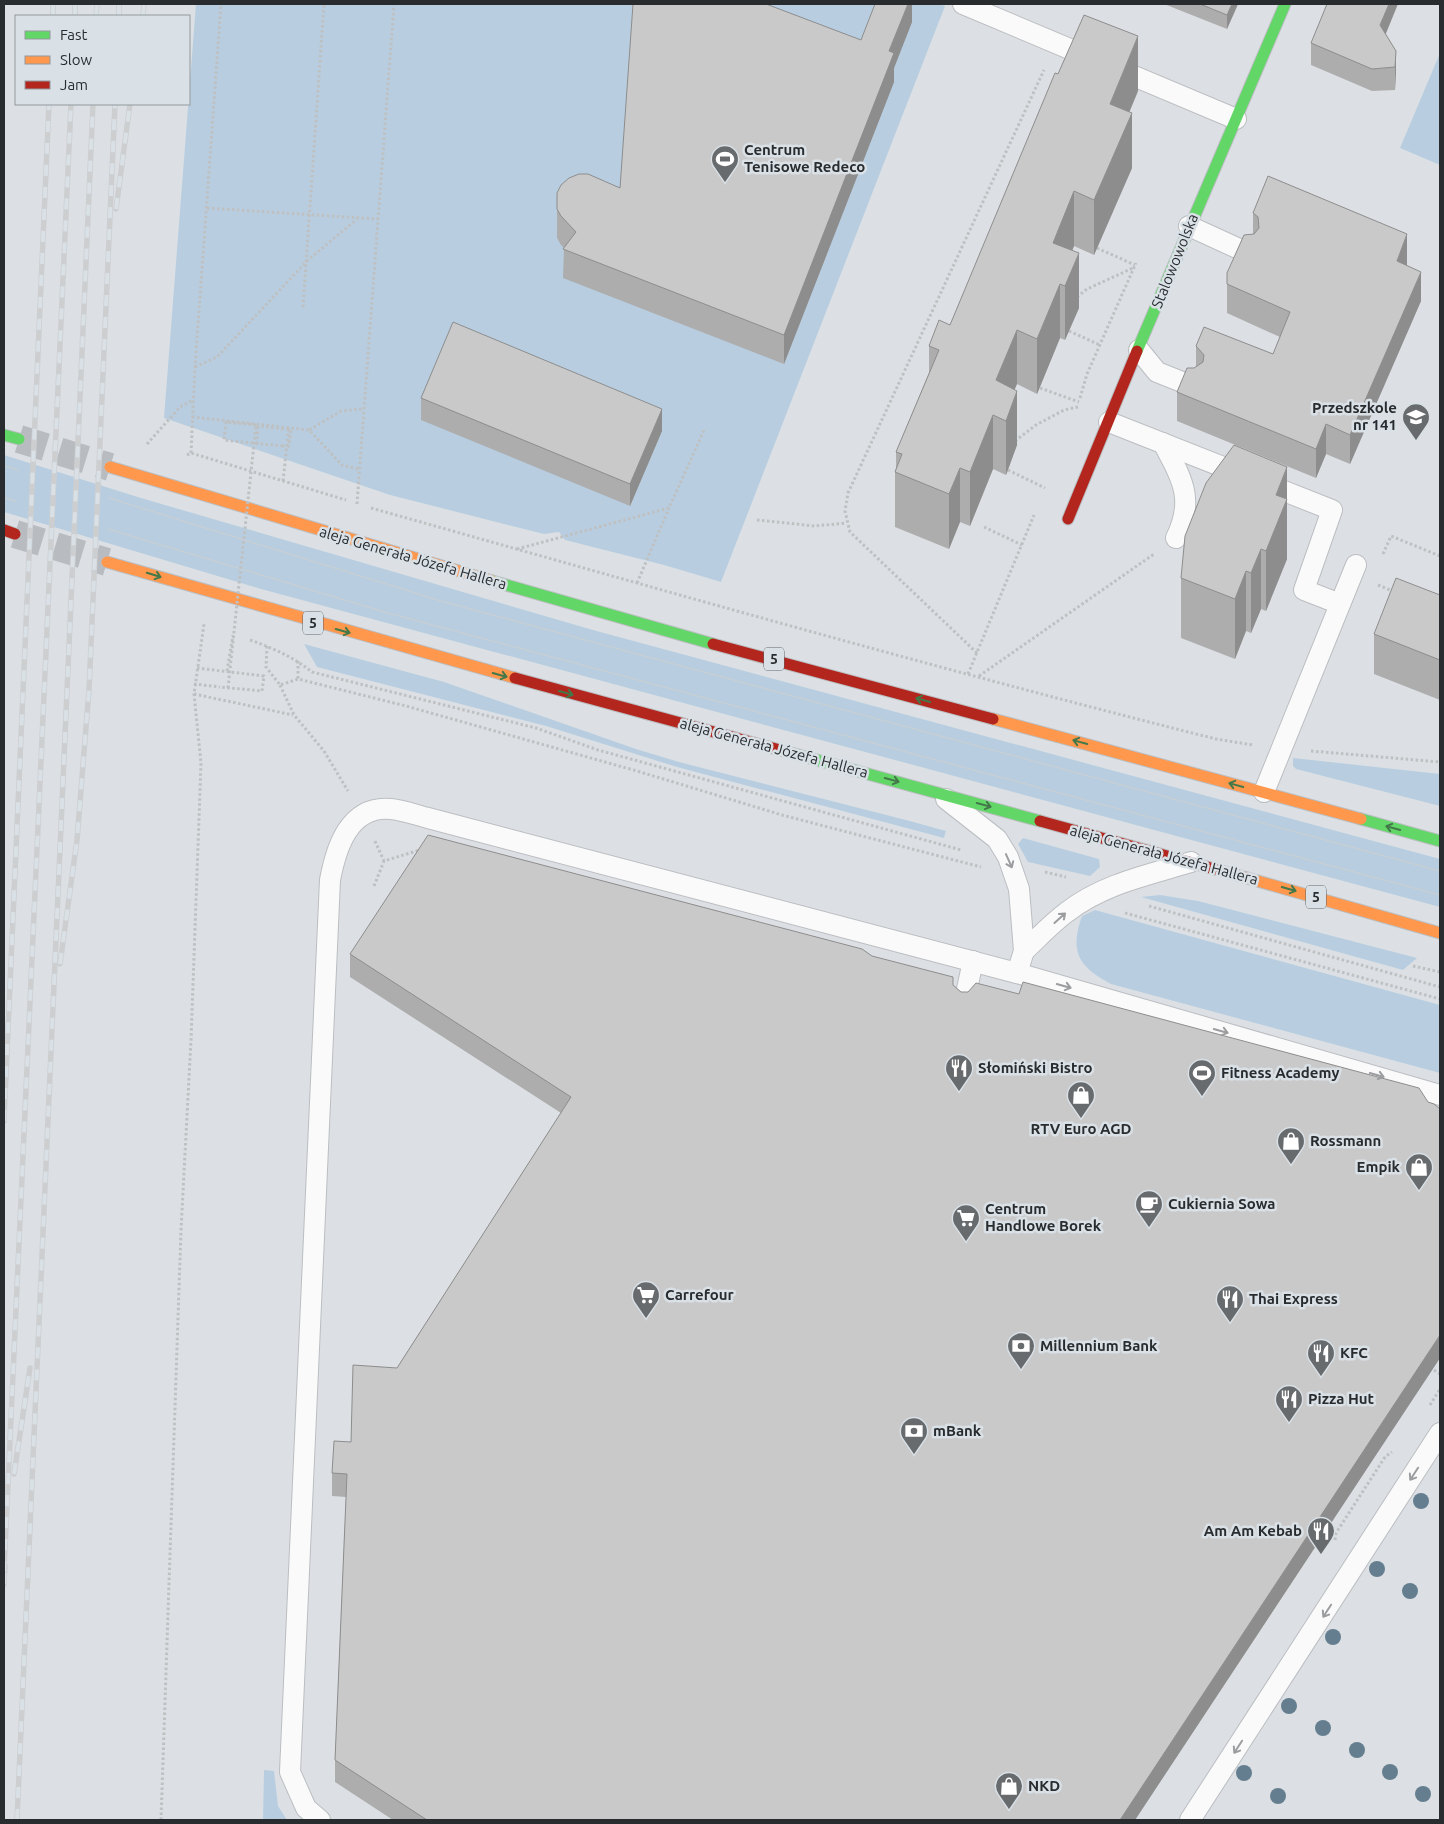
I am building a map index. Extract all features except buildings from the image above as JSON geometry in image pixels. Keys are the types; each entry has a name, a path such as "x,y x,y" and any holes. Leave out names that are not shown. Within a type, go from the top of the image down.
{"main road":[{"name":"Stalowowolska","path":"1068,519 1139,350 1188,226 1285,4"},
{"path":"4,435 19,439"},
{"name":"aleja Generała Józefa Hallera","path":"110,467 597,612 1440,840"},
{"name":"aleja Generała Józefa Hallera","path":"107,562 321,625 1192,862 1440,933"}],"lane":[{"path":"963,4 1236,119"},
{"path":"1188,226 1248,253"},
{"path":"1139,350 1157,372 1192,386"},
{"path":"1109,422 1332,510 1304,590 1340,604"},
{"path":"1163,443 1184,490 1185,520 1176,538"},
{"path":"1264,792 1354,570"},
{"path":"937,792 996,839 1008,857 1019,888 1024,951 1017,973"},
{"path":"320,1820 306,1808 290,1772 330,880 336,851 346,831 364,814 389,809 973,961 1440,1095"},
{"path":"1024,951 1066,912 1112,886 1192,862"},
{"path":"964,1002 973,961"},
{"path":"1190,1820 1440,1432"}],"path":[{"path":"221,4 195,367 191,453 357,504 637,583 978,677 1216,739 1281,750 1440,762"},
{"path":"303,308 324,4"},
{"path":"357,504 358,469 394,4"},
{"path":"977,653 850,532 844,511 848,493 1057,43"},
{"path":"207,208 377,219"},
{"path":"195,367 217,357 307,261 357,218"},
{"path":"1075,299 1087,289 1134,266 1097,248"},
{"path":"1069,331 1100,345"},
{"path":"1040,388 1079,402"},
{"path":"144,446 180,407 193,400"},
{"path":"1074,417 1077,408"},
{"path":"1012,443 1064,410 1077,408 1109,422"},
{"path":"309,430 341,411 363,409"},
{"path":"192,417 248,422 258,424 291,430 289,446 229,441 224,440 226,422 258,424 266,424 309,430 342,465 358,469"},
{"path":"257,444 258,424"},
{"path":"228,688 258,424"},
{"path":"283,481 289,427"},
{"path":"637,583 705,428"},
{"path":"1008,470 1045,488"},
{"path":"1042,496 1049,479"},
{"path":"517,549 669,508"},
{"path":"968,674 1035,512"},
{"path":"756,520 815,526 846,523"},
{"path":"984,527 1022,544"},
{"path":"1372,583 1391,536 1440,556"},
{"path":"978,677 1176,538"},
{"path":"1354,570 1372,583 1397,593"},
{"path":"161,1820 200,763 194,694 204,624"},
{"path":"227,671 233,634 267,646 298,661 312,672 536,728 607,752 969,853"},
{"path":"267,646 266,667 280,685 294,715 324,751 349,792"},
{"path":"298,661 298,679"},
{"path":"196,668 227,671 264,676 262,691 194,684 196,668"},
{"path":"280,685 298,679 406,706 637,771 782,815 990,870 998,880 1019,888"},
{"path":"194,694 294,715"},
{"path":"374,886 384,862 420,848 430,851"},
{"path":"1040,871 1074,879"},
{"path":"1080,903 1150,919 1440,999"},
{"path":"1142,904 1440,986"},
{"path":"1413,966 1440,972"},
{"path":"1434,1370 1440,1374"},
{"path":"1436,1396 1440,1389"}],"shaded area":[{"path":"196,4 939,4 945,6 721,582 664,565 565,540 559,532 544,534 390,495 164,418 188,105 190,105"},
{"path":"1440,53 1440,165 1400,148"},
{"path":"4,455 141,498 593,630 1440,859 1440,907 261,589 4,512"},
{"path":"304,644 444,682 636,749 679,762 946,831 944,838 677,767 546,726 317,667"},
{"path":"1293,758 1440,774 1440,806 1296,769 1293,766"},
{"path":"1023,838 1099,859 1100,867 1090,876 1028,862 1018,844"},
{"path":"1160,895 1198,901 1417,958 1403,970 1141,897"},
{"path":"1095,910 1440,1005 1440,1073 1111,984 1084,965 1077,949 1078,929 1082,916"},
{"path":"264,1770 274,1771 278,1806 287,1820 263,1820"}],"tunnel":[{"path":"19,439 110,467"},
{"path":"15,534 107,562"}],"tram line":[{"path":"4,466 18,470"},
{"path":"4,498 16,501"},
{"path":"109,498 441,601 1440,871"},
{"path":"108,529 388,613 1440,895"}],"railway":[{"path":"53,4 53,15"},
{"path":"75,4 75,15"},
{"path":"96,15 97,4"},
{"path":"119,4 119,15"},
{"path":"143,15 144,4"},
{"path":"4,1121 49,105"},
{"path":"4,1572 71,105"},
{"path":"17,1820 93,105"},
{"path":"60,964 77,840 89,690 115,105"},
{"path":"116,209 130,105"},
{"path":"14,1474 30,1368"},
{"path":"4,1584 5,1566"}],"traffic: fast":[{"path":"1137,351 1285,4"},
{"path":"4,435 19,439"},
{"path":"492,581 713,644"},
{"path":"791,753 1040,821"},
{"path":"1361,819 1440,841"}],"traffic: slow":[{"path":"110,467 492,581"},
{"path":"107,562 515,678"},
{"path":"993,719 1361,819"},
{"path":"1247,878 1440,933"}],"traffic: jam":[{"path":"1068,519 1137,351"},
{"path":"4,530 15,534"},
{"path":"713,644 993,719"},
{"path":"515,678 791,753"},
{"path":"1040,821 1247,878"}],"place":[{"name":"Centrum Tenisowe Redeco","path":"725,183"},
{"name":"Przedszkole nr 141","path":"1416,441"},
{"name":"Słomiński Bistro","path":"959,1092"},
{"name":"Fitness Academy","path":"1202,1097"},
{"name":"RTV Euro AGD","path":"1081,1119"},
{"name":"Rossmann","path":"1291,1165"},
{"name":"Empik","path":"1419,1191"},
{"name":"Cukiernia Sowa","path":"1149,1228"},
{"name":"Centrum Handlowe Borek","path":"966,1242"},
{"name":"Carrefour","path":"646,1319"},
{"name":"Thai Express","path":"1230,1323"},
{"name":"Millennium Bank","path":"1021,1370"},
{"name":"KFC","path":"1321,1377"},
{"name":"Pizza Hut","path":"1289,1423"},
{"name":"mBank","path":"914,1455"},
{"name":"Am Am Kebab","path":"1321,1555"},
{"name":"NKD","path":"1009,1810"}]}
